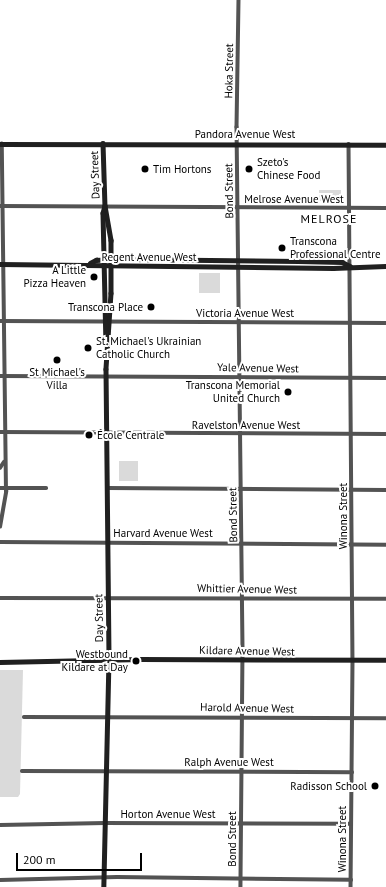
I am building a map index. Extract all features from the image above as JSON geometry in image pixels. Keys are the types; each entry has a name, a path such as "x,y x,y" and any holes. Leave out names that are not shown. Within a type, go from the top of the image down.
{"street":[{"name":"Hoka Street","path":"238,143 239,0"},
{"name":"Day Street","path":"103,143 105,206 104,321 106,348 109,659 104,887"},
{"name":"Bond Street","path":"238,143 243,598 241,887"},
{"name":"Pandora Avenue West","path":"1,144 386,144"},
{"path":"0,527 6,488 5,376 2,321 1,144"},
{"name":"Winona Street","path":"348,144 353,661 351,887"},
{"name":"Melrose Avenue West","path":"2,206 386,208"},
{"name":"Day Street","path":"105,206 108,213 111,260 110,321 106,348"},
{"name":"Regent Avenue West","path":"90,263 104,260 332,262 350,266"},
{"path":"2,264 90,263"},
{"name":"Regent Avenue West","path":"90,263 104,266 337,268 350,266 386,266"},
{"name":"Victoria Avenue West","path":"2,321 386,323"},
{"name":"Yale Avenue West","path":"0,376 106,375 386,378"},
{"name":"Ravelston Avenue West","path":"0,432 106,431 241,434 386,434"},
{"path":"0,468 5,461"},
{"path":"0,488 46,488"},
{"path":"107,488 386,490"},
{"name":"Harvard Avenue West","path":"0,542 386,545"},
{"name":"Whittier Avenue West","path":"0,598 108,597 386,599"},
{"name":"Kildare Avenue West","path":"0,662 109,659 386,660"},
{"name":"Harold Avenue West","path":"24,717 108,715 386,718"},
{"name":"Ralph Avenue West","path":"22,771 242,770 352,772"},
{"name":"Horton Avenue West","path":"0,825 105,823 351,824"},
{"path":"0,880 105,877 351,880"}],"shaded area":[{"path":"319,190 341,190 341,201 319,201"},
{"path":"199,273 220,273 220,293 199,293"},
{"path":"119,461 138,461 138,481 119,481"},
{"path":"0,670 23,670 20,794 18,797 0,797"}],"place":[{"name":"Tim Hortons","path":"145,169"},
{"name":"Szeto's Chinese Food","path":"249,169"},
{"name":"Transcona Professional Centre","path":"282,248"},
{"name":"A Little Pizza Heaven","path":"94,277"},
{"name":"Transcona Place","path":"151,307"},
{"name":"St. Michael's Ukrainian Catholic Church","path":"88,348"},
{"name":"St Michael's Villa","path":"57,360"},
{"name":"Transcona Memorial United Church","path":"288,392"},
{"name":"École Centrale","path":"89,435"},
{"name":"Westbound Kildare at Day","path":"136,661"},
{"name":"Radisson School","path":"375,786"}],"district":[{"name":"MELROSE","path":"329,219"}]}
